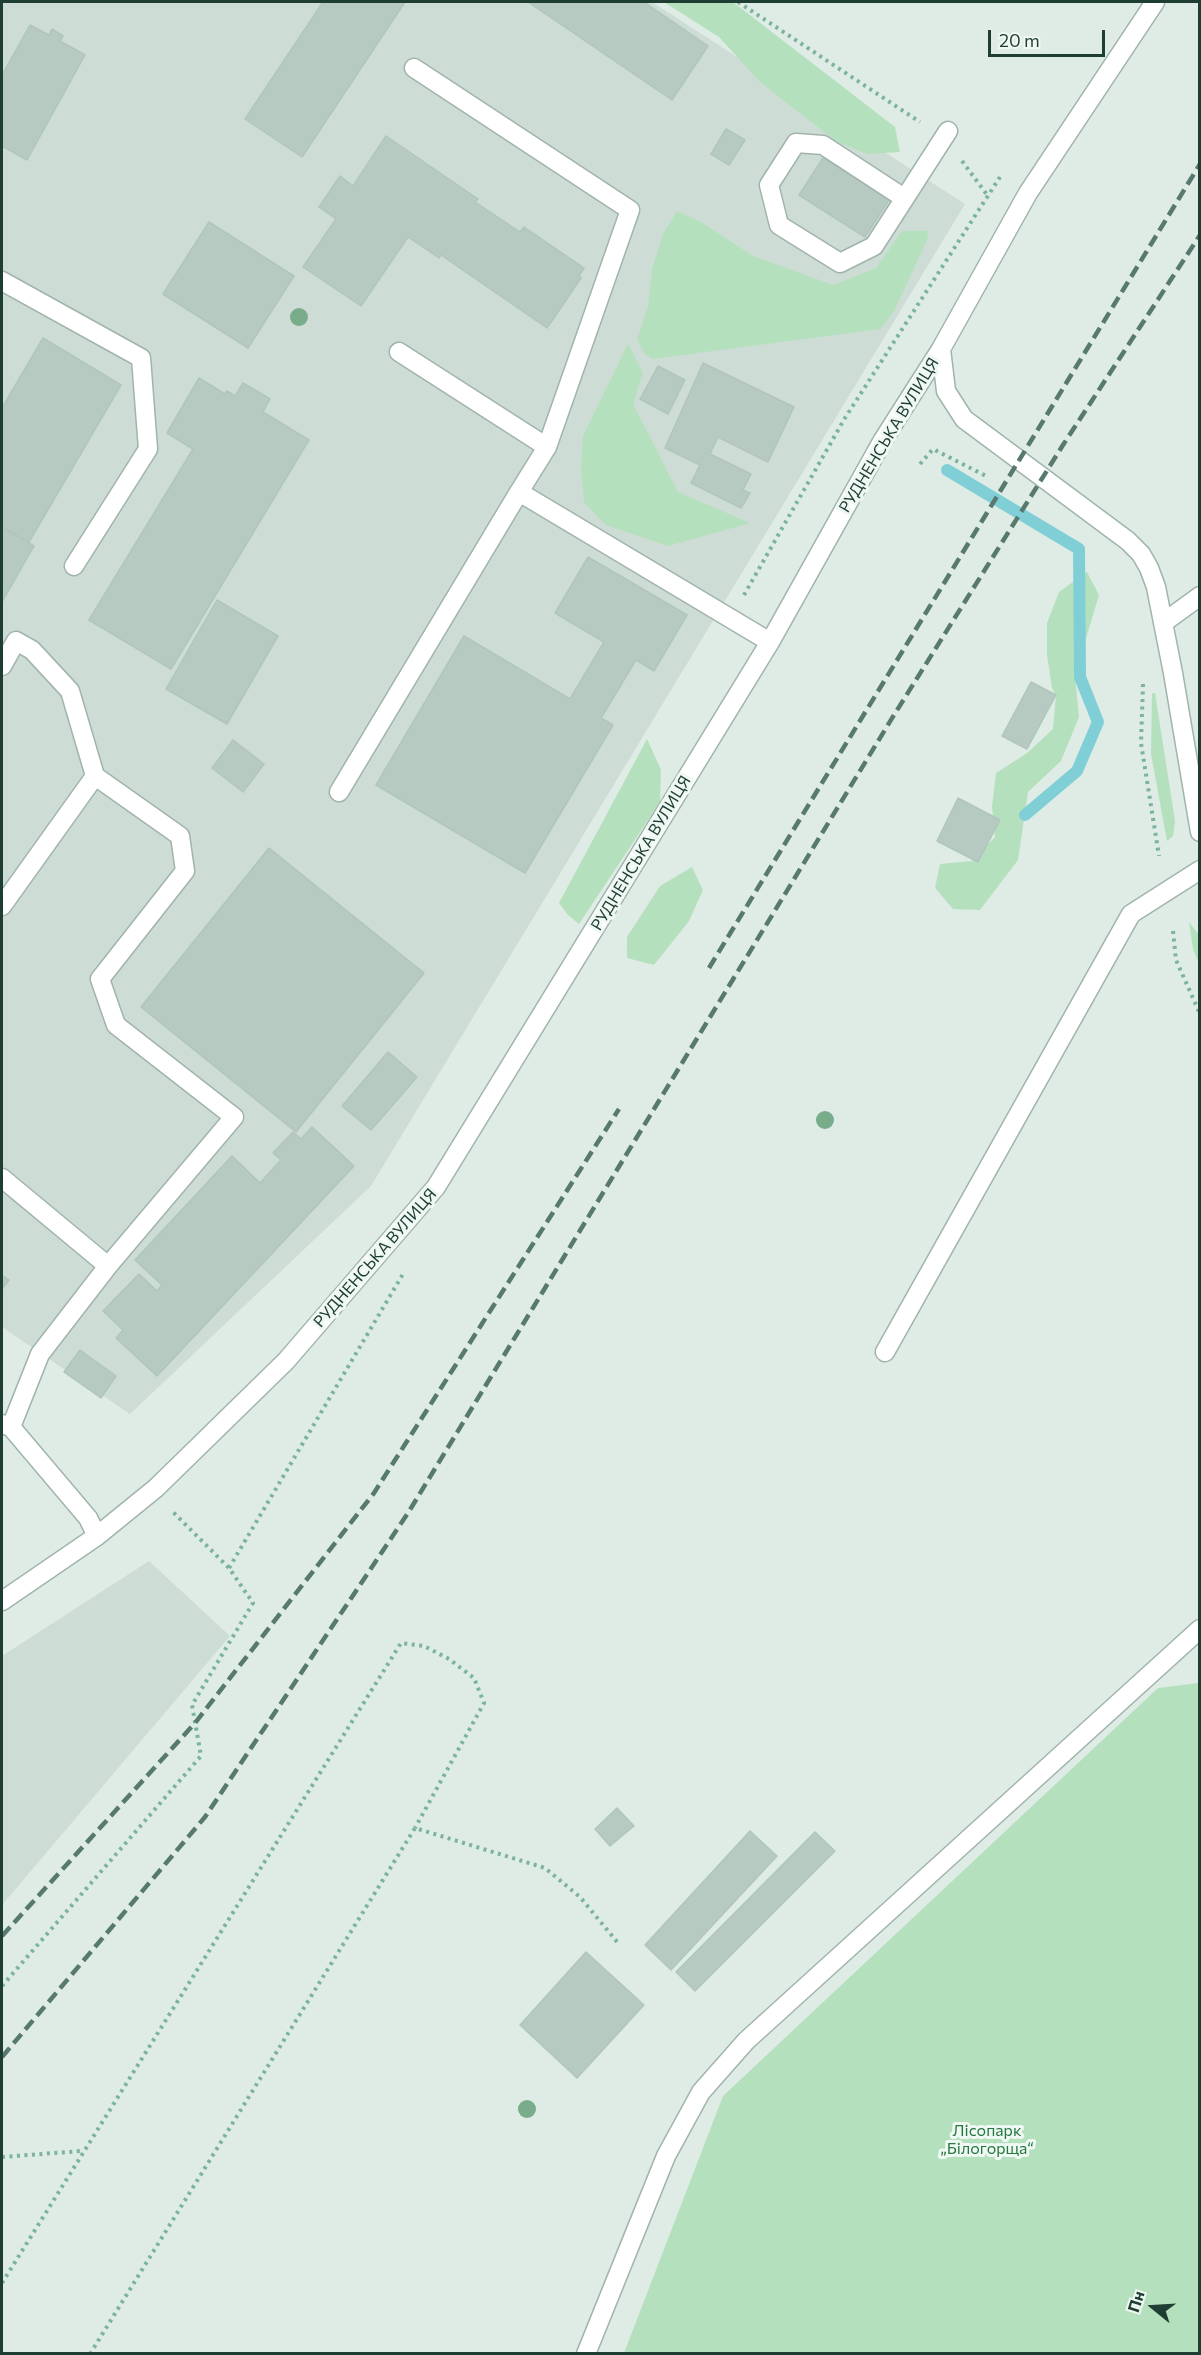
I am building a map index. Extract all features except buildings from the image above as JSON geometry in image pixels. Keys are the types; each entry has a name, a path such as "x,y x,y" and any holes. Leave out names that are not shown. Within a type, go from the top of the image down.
{"street":[{"name":"РУДНЕНСЬКА ВУЛИЦЯ","path":"2,1600 97,1536 156,1488 286,1361 436,1187 770,642 883,440 941,349 1028,193 1155,2"},
{"path":"339,792 547,447 630,210 414,68"},
{"path":"904,198 823,145 796,143 769,185 779,225 840,263 874,246 946,134"},
{"path":"2,281 141,358 148,449 74,566"},
{"path":"941,349 946,392 964,419 1128,541 1141,554 1155,587 1163,623 1200,832"},
{"path":"399,351 547,447"},
{"path":"519,492 770,642"},
{"path":"1163,623 1200,596"},
{"path":"2,666 15,642 32,650 70,691 95,776 180,836 185,871 100,979 116,1025 234,1117 108,1266 40,1354 6,1425 88,1518 97,1536"},
{"path":"2,906 95,776"},
{"path":"885,1352 1131,914 1200,870"},
{"path":"2,1178 108,1266"},
{"path":"586,2354 666,2156 701,2092 746,2041 1200,1629"}],"path":[{"path":"738,2 946,134 988,196"},
{"path":"731,619 845,418 1003,173"},
{"path":"920,464 933,449 988,477"},
{"path":"1143,678 1141,743 1159,856"},
{"path":"1173,931 1176,960 1200,1014"},
{"path":"229,1568 407,1267"},
{"path":"2,1986 201,1756 192,1705 253,1603 229,1568 171,1510"},
{"path":"2,2283 82,2151 401,1643 424,1646 449,1659 474,1678 484,1703 415,1828 90,2354"},
{"path":"415,1828 545,1869 580,1897 618,1942"},
{"path":"2,2157 51,2151 82,2151"}],"shaded area":[{"path":"2,2 652,2 965,204 371,1186 130,1414 2,1327"},
{"path":"149,1561 230,1636 2,1905 2,1656"}],"green space":[{"path":"664,2 733,2 895,127 900,152 867,154 836,141 760,82 719,37"},
{"path":"677,211 701,222 753,256 833,285 876,268 902,231 928,231 927,240 894,311 880,329 652,359 644,353 637,339 648,307 652,269 663,234"},
{"path":"628,344 643,373 633,404 678,492 750,523 668,546 606,525 584,502 581,469 583,436"},
{"path":"1087,572 1099,595 1075,675 1079,717 1061,761 1028,792 1018,860 980,910 953,909 935,888 940,864 972,861 995,837 992,806 996,773 1027,753 1053,729 1056,695 1052,688 1047,655 1047,623 1059,592"},
{"path":"1152,693 1155,693 1175,821 1173,836 1167,841 1151,754"},
{"path":"647,739 661,770 660,802 579,924 559,903"},
{"path":"692,867 703,890 689,921 654,965 627,958 627,937 660,886"},
{"path":"1189,922 1199,935 1199,964 1193,949"},
{"name":"Лісопарк „Білогорща“","path":"1199,1683 1199,2353 624,2353 723,2096 1158,1688"}],"waterway":[{"path":"947,470 1079,549 1080,677 1098,722 1077,771 1025,815"}],"railway":[{"path":"709,968 1200,164"},
{"path":"2,2057 205,1817 408,1513 894,715 1063,445 1200,235"},
{"path":"2,1936 195,1723 374,1493 619,1109"}]}
